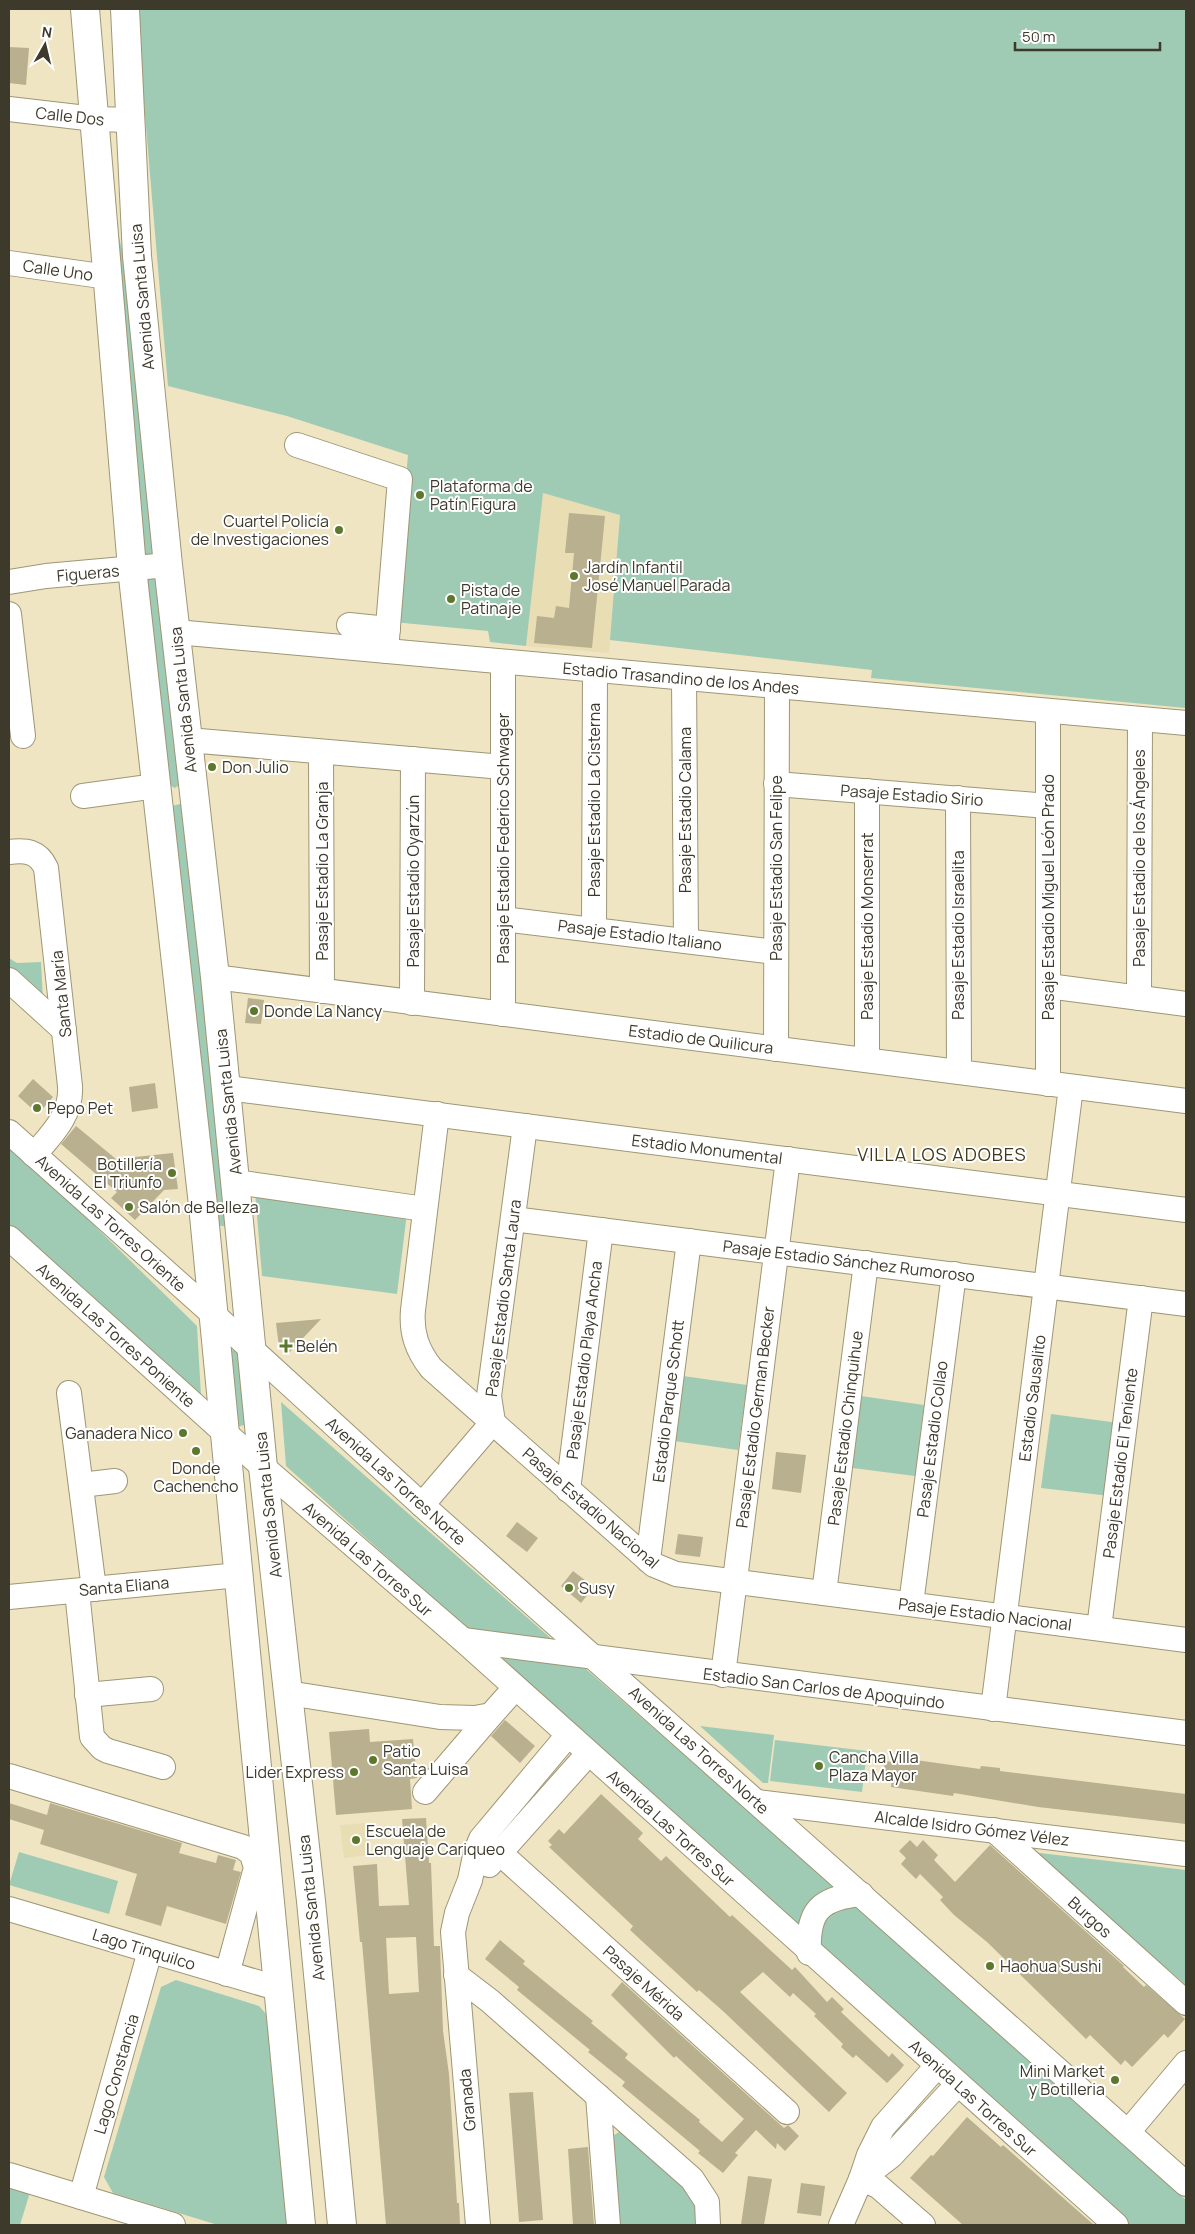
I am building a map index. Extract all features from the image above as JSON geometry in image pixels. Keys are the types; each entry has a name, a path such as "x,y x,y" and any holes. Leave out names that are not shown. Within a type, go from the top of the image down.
{"main road":[{"name":"Avenida Santa Luisa","path":"85,9 132,568 213,1314 280,1989 301,2225"},
{"name":"Avenida Santa Luisa","path":"125,9 137,256 168,565 227,1088 263,1467 311,1901 342,2225"},
{"path":"156,779 163,795 175,798 181,794 191,768"},
{"path":"271,1906 277,1891 292,1886 302,1890 311,1901"}],"street":[{"name":"Calle Dos","path":"9,110 95,119 130,120"},
{"name":"Calle Uno","path":"9,263 108,277"},
{"path":"297,445 400,479 387,640 349,625"},
{"name":"Figueras","path":"9,582 168,565"},
{"path":"9,614 23,736"},
{"name":"Estadio Trasandino de los Andes","path":"176,632 387,640 503,662 1186,723"},
{"name":"Pasaje Estadio Federico Schwager","path":"503,662 503,1014"},
{"name":"Pasaje Estadio La Cisterna","path":"594,670 594,930"},
{"name":"Pasaje Estadio Calama","path":"684,678 686,941"},
{"name":"Pasaje Estadio San Felipe","path":"776,1049 777,686"},
{"name":"Pasaje Estadio Miguel León Prado","path":"1048,710 1048,986 1060,1085"},
{"name":"Pasaje Estadio de los Ángeles","path":"1139,998 1140,719"},
{"path":"188,740 503,767"},
{"name":"Pasaje Estadio La Granja","path":"321,752 322,991"},
{"name":"Pasaje Estadio Oyarzún","path":"412,1003 413,759"},
{"path":"83,796 156,779"},
{"name":"Pasaje Estadio Sirio","path":"776,784 1048,806"},
{"name":"Pasaje Estadio Monserrat","path":"867,1060 868,791"},
{"name":"Pasaje Estadio Israelita","path":"958,798 959,1072"},
{"name":"Santa María","path":"9,852 24,850 32,852 39,856 46,868 70,1086 69,1106 62,1121 34,1154"},
{"name":"Pasaje Estadio Italiano","path":"503,919 776,952"},
{"name":"Estadio de Quilicura","path":"215,977 1186,1101"},
{"path":"9,980 64,1030"},
{"path":"1048,986 1186,1004"},
{"name":"Estadio Sausalito","path":"993,1709 1058,1193 1060,1085"},
{"name":"Estadio Monumental","path":"227,1088 1186,1210"},
{"name":"Pasaje Estadio Nacional","path":"436,1114 412,1322 416,1345 431,1368 648,1560 661,1569 676,1574 1186,1640"},
{"name":"Pasaje Estadio Santa Laura","path":"493,1422 489,1396 525,1126"},
{"name":"Avenida Las Torres Oriente","path":"9,1132 213,1314"},
{"name":"Pasaje Estadio German Becker","path":"723,1675 788,1159"},
{"path":"236,1182 425,1210"},
{"name":"Pasaje Estadio Sánchez Rumoroso","path":"512,1219 1186,1304"},
{"name":"Pasaje Estadio Playa Ancha","path":"568,1490 600,1230"},
{"name":"Avenida Las Torres Poniente","path":"9,1238 225,1432"},
{"name":"Estadio Parque Schott","path":"648,1560 688,1241"},
{"name":"Pasaje Estadio Chinquihue","path":"824,1593 866,1263"},
{"name":"Pasaje Estadio Collao","path":"910,1604 954,1274"},
{"name":"Pasaje Estadio El Teniente","path":"1099,1628 1140,1298"},
{"name":"Avenida Las Torres Norte","path":"213,1314 422,1505 1186,2184"},
{"path":"69,1393 81,1485 86,1590 87,1695 90,1730 96,1743 108,1751 163,1767"},
{"path":"422,1505 493,1422"},
{"name":"Avenida Las Torres Sur","path":"225,1432 463,1640 809,1952 1116,2225"},
{"path":"81,1485 115,1481"},
{"name":"Santa Eliana","path":"9,1597 239,1575"},
{"name":"Estadio San Carlos de Apoquindo","path":"463,1640 723,1675 1186,1733"},
{"path":"426,1792 515,1688"},
{"path":"87,1695 151,1689"},
{"path":"288,1693 440,1717 474,1718 491,1716"},
{"name":"Granada","path":"478,2225 453,1932 457,1913 470,1880 471,1865 481,1839 568,1736"},
{"name":"Granada","path":"470,1880 500,1854 588,1754"},
{"path":"9,1776 243,1847 252,1854 256,1868 227,1974"},
{"name":"Alcalde Isidro Gómez Vélez","path":"758,1802 1186,1854"},
{"name":"Burgos","path":"994,1830 1186,2003"},
{"name":"Pasaje Mérida","path":"500,1854 787,2112"},
{"path":"809,1952 808,1934 811,1920 819,1908 832,1900 861,1894"},
{"name":"Lago Tinquilco","path":"9,1909 280,1989"},
{"name":"Lago Constancia","path":"81,2197 150,1951"},
{"path":"456,1975 490,2001 698,2186 707,2202 708,2225"},
{"path":"1128,2132 1186,2064"},
{"path":"841,2225 869,2155 883,2127 937,2066"},
{"path":"861,2179 881,2165 958,2084"},
{"path":"598,2096 608,2225"},
{"path":"883,2127 889,2141 900,2146"},
{"path":"9,2175 173,2225"},
{"path":"861,2179 878,2186 923,2225"}],"shaded area":[{"name":"Jardín Infantil José Manuel Parada","path":"542,493 620,514 609,653 526,646"},
{"name":"Escuela de Lenguaje Cariqueo","path":"367,1823 371,1855 344,1858 340,1825"}],"green space":[{"path":"136,9 1186,9 1186,708 871,678 872,670 610,640 620,515 543,493 526,646 490,642 488,631 393,622 408,455 287,416 168,386"},
{"path":"112,210 122,249 179,785 175,788 169,785 136,539"},
{"path":"184,803 228,1227 217,1225 172,806"},
{"path":"9,958 17,963 41,962 43,1000 9,969"},
{"path":"9,1148 61,1193 197,1326 201,1396 9,1224"},
{"path":"255,1191 407,1213 397,1294 262,1276"},
{"path":"224,1349 238,1351 245,1422 244,1425 237,1427"},
{"path":"683,1376 747,1385 738,1450 674,1441"},
{"path":"854,1395 924,1405 915,1476 845,1467"},
{"path":"281,1402 731,1796 1186,2200 1186,2225 1129,2225 286,1466"},
{"path":"1051,1414 1119,1423 1110,1496 1041,1488"},
{"path":"700,1726 774,1735 768,1783 763,1783"},
{"name":"Cancha Villa Plaza Mayor","path":"775,1740 867,1751 862,1792 770,1781"},
{"path":"19,1852 118,1881 109,1914 9,1885"},
{"path":"1031,1852 1186,1870 1186,1985"},
{"path":"176,1980 259,2006 267,2015 272,2078 290,2225 218,2225 113,2193 104,2177 161,1987"},
{"path":"619,2132 627,2132 696,2194 701,2225 614,2225 611,2137"},
{"path":"9,2182 31,2189 20,2225 9,2225"}],"building":[{"path":"9,47 29,48 26,85 9,83"},
{"path":"569,513 605,516 592,648 534,643 537,616 554,618 556,606 569,608 574,553 565,553"},
{"name":"Donde La Nancy","path":"248,998 264,1000 261,1024 245,1023"},
{"path":"33,1079 53,1097 38,1114 18,1096"},
{"path":"155,1083 158,1108 132,1112 129,1087"},
{"path":"76,1126 116,1159 173,1153 178,1189 164,1190 135,1220 111,1198 117,1192 61,1144"},
{"path":"321,1319 289,1353 279,1347 276,1323"},
{"path":"776,1452 806,1455 801,1493 772,1489"},
{"path":"517,1522 538,1538 527,1552 506,1536"},
{"path":"678,1534 703,1537 700,1557 675,1554"},
{"path":"573,1571 594,1587 581,1603 561,1586"},
{"path":"505,1720 535,1746 520,1763 491,1736"},
{"name":"Patio Santa Luisa","path":"369,1729 370,1742 413,1739 417,1778 410,1779 412,1809 336,1815 329,1732"},
{"path":"894,1757 980,1769 981,1766 1000,1768 1000,1771 1186,1794 1186,1824 1038,1807 954,1793 953,1796 891,1787 892,1778 883,1777 885,1761 893,1762"},
{"path":"601,1794 643,1833 638,1839 661,1861 666,1856 730,1917 732,1915 792,1970 795,1967 827,2002 832,1997 844,2009 841,2012 889,2057 892,2053 904,2065 900,2070 887,2083 856,2055 853,2058 841,2047 843,2044 814,2016 816,2014 793,1993 790,1997 763,1972 740,1992 847,2093 829,2112 724,2012 699,1990 697,1992 630,1930 633,1926 549,1847 552,1845 548,1841 559,1829 564,1834"},
{"path":"9,1803 47,1815 50,1803 182,1843 179,1853 216,1863 218,1855 236,1860 233,1870 241,1872 226,1924 167,1906 161,1926 125,1915 137,1874 40,1844 44,1830 9,1819"},
{"path":"426,1818 429,1863 431,1863 434,1946 440,1946 443,2031 449,2074 460,2225 386,2225 362,1942 360,1942 353,1866 377,1864 379,1906 409,1905 402,1819","holes":["416,1937 419,1992 389,1994 386,1938"]},
{"path":"910,1840 917,1847 923,1840 938,1855 934,1860 955,1882 990,1845 1124,1966 1144,1987 1146,1985 1185,2019 1168,2038 1164,2034 1132,2067 1125,2060 1121,2065 1090,2035 1086,2039 987,1942 954,1915 940,1900 943,1897 920,1874 916,1879 901,1864 906,1858 899,1851"},
{"path":"500,1940 525,1961 523,1964 593,2021 591,2023 628,2054 625,2058 700,2120 699,2122 722,2142 744,2119 676,2056 674,2058 611,1995 622,1982 784,2128 788,2125 799,2136 785,2151 777,2143 776,2149 756,2130 735,2153 738,2155 723,2173 698,2153 700,2151 622,2086 625,2082 588,2052 590,2050 517,1990 519,1987 485,1959"},
{"path":"533,2092 543,2220 519,2222 509,2093"},
{"path":"967,2117 1001,2147 1003,2145 1094,2225 963,2225 910,2178 931,2155 933,2156"},
{"path":"588,2147 594,2225 573,2225 568,2149"},
{"path":"748,2176 772,2179 764,2225 741,2225"},
{"path":"801,2183 825,2186 821,2216 797,2213"}],"place":[{"name":"Plataforma de Patín Figura","path":"420,495"},
{"name":"Cuartel Policía de Investigaciones","path":"339,530"},
{"name":"Jardín Infantil José Manuel Parada","path":"574,576"},
{"name":"Pista de Patinaje","path":"451,599"},
{"name":"Don Julio","path":"212,767"},
{"name":"Donde La Nancy","path":"254,1011"},
{"name":"Pepo Pet","path":"37,1108"},
{"name":"Botillería El Triunfo","path":"172,1173"},
{"name":"Salón de Belleza","path":"129,1207"},
{"name":"Belén","path":"286,1346"},
{"name":"Ganadera Nico","path":"183,1433"},
{"name":"Donde Cachencho","path":"196,1451"},
{"name":"Susy","path":"569,1588"},
{"name":"Patio Santa Luisa","path":"373,1760"},
{"name":"Cancha Villa Plaza Mayor","path":"819,1766"},
{"name":"Lider Express","path":"354,1772"},
{"name":"Escuela de Lenguaje Cariqueo","path":"356,1840"},
{"name":"Haohua Sushi","path":"990,1966"},
{"name":"Mini Market y Botilleria","path":"1115,2080"}],"district":[{"name":"VILLA LOS ADOBES","path":"942,1154"}]}
